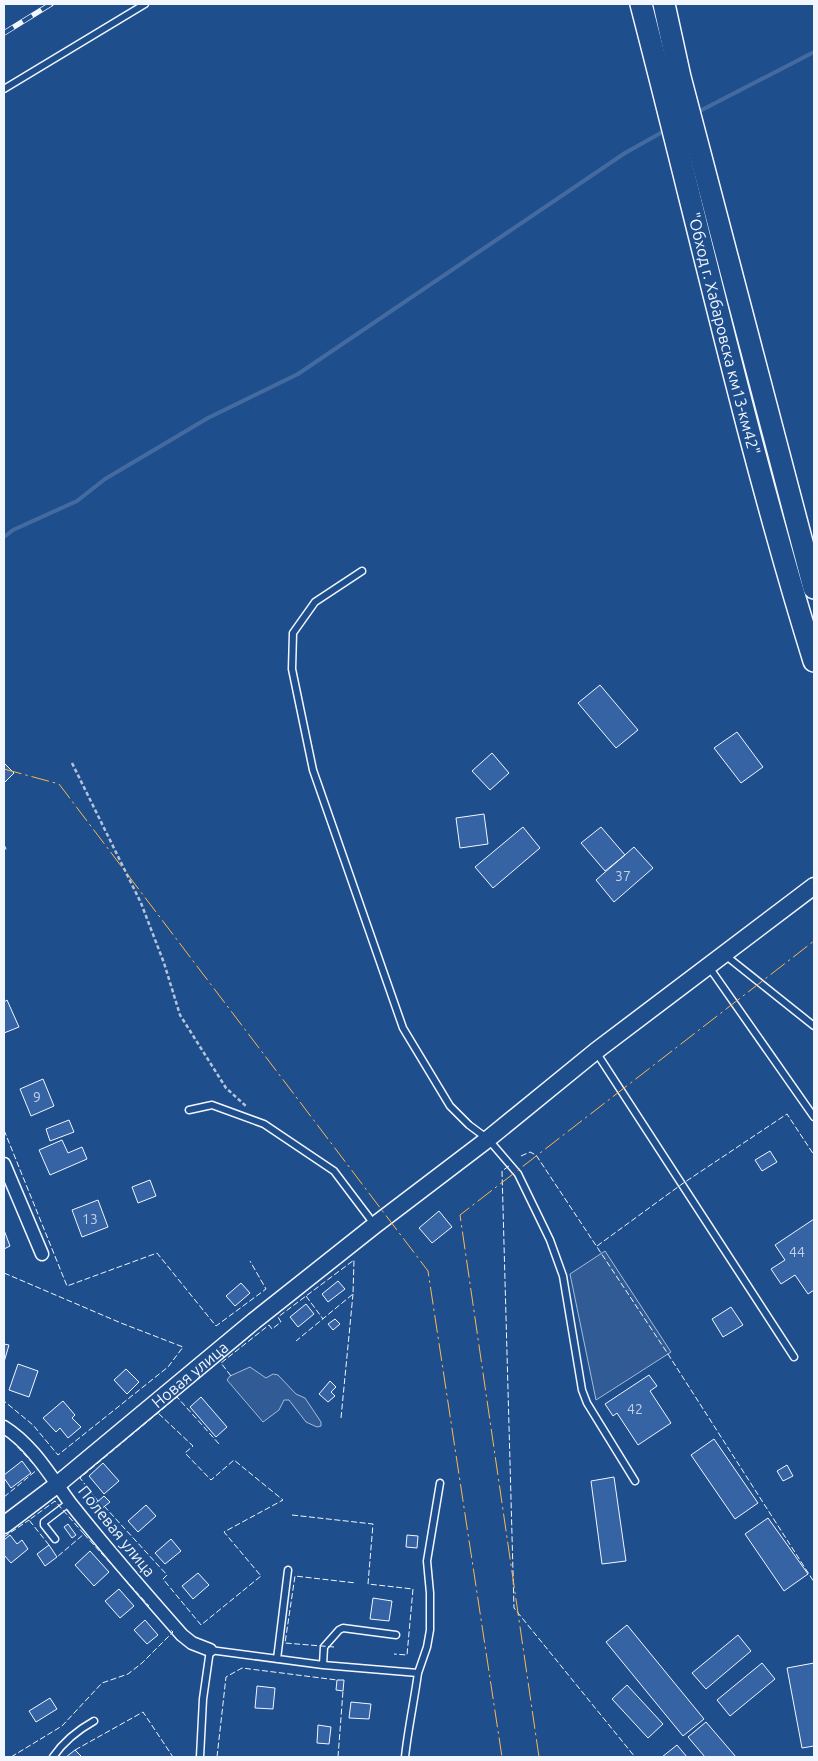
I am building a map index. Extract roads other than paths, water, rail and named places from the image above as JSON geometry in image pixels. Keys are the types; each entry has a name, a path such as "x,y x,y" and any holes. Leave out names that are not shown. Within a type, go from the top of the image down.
{"highway":[{"name":"\"Обход г. Хабаровска км13-км42\"","path":"641,4 671,81 697,182 814,588"},
{"name":"\"Обход г. Хабаровска км13-км42\"","path":"664,4 671,81"},
{"name":"\"Обход г. Хабаровска км13-км42\"","path":"697,182 733,369 794,595 814,661"}],"main road":[{"name":"Новая улица","path":"4,1524 58,1484 254,1321 375,1225 488,1139 596,1051 814,886"}],"street":[{"path":"4,1164 42,1254"},
{"name":"Полевая улица","path":"4,1427 24,1443 58,1484 70,1502 182,1634 192,1643 210,1650"}],"lane":[{"path":"4,89 145,4"},
{"path":"362,571 315,602 293,633 292,669 312,770 404,1028 450,1106 469,1125 488,1139 518,1174 550,1240 563,1276 582,1390 587,1403 635,1481"},
{"path":"724,954 814,1026"},
{"path":"708,966 814,1117"},
{"path":"596,1051 794,1357"},
{"path":"189,1110 212,1105 264,1124 334,1171 375,1225"},
{"path":"405,1757 408,1726 418,1674 428,1647 430,1593 427,1561 440,1483"},
{"path":"55,1539 44,1525 44,1522 70,1502"},
{"path":"277,1659 288,1570"},
{"path":"323,1665 324,1647 342,1628 396,1635"},
{"path":"200,1757 203,1699 210,1650 323,1665 418,1674"},
{"path":"53,1757 75,1732 94,1721"}],"waterway":[{"path":"696,113 814,52"},
{"path":"4,537 13,530 77,501 105,479 208,418 298,374 625,153 666,130"}],"railway":[{"path":"4,33 51,4"}]}
